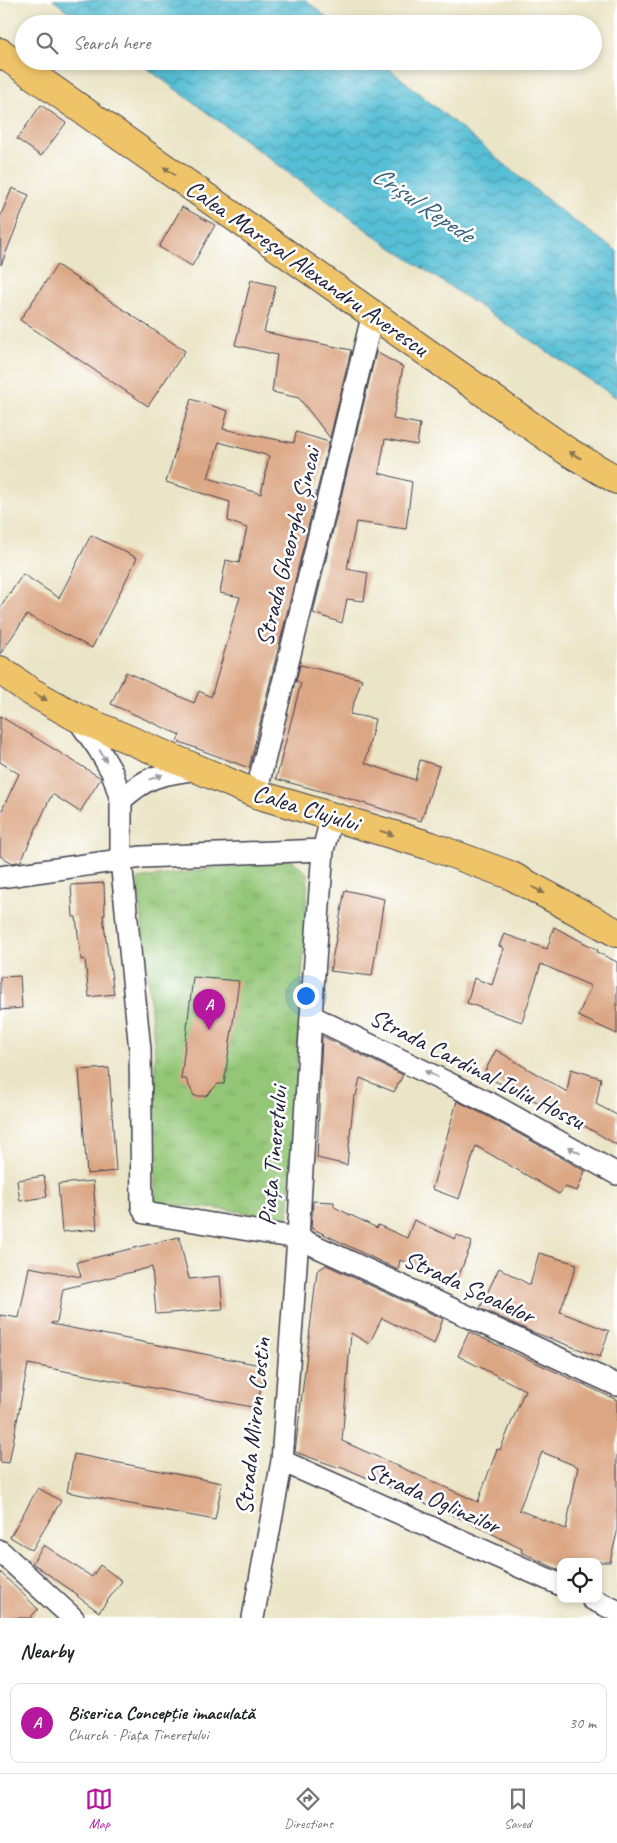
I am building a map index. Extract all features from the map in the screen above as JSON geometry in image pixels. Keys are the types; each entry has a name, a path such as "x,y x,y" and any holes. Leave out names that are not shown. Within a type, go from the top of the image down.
{"main road":[{"name":"Calea Mareșal Alexandru Averescu","path":"0,52 15,62"},
{"name":"Calea Mareșal Alexandru Averescu","path":"26,70 567,451 617,480"},
{"name":"Calea Clujului","path":"0,670 30,691 76,718 256,794 430,846 510,875 617,933"}],"street":[{"name":"Strada Gheorghe Șincai","path":"256,794 373,313"},
{"name":"Piața Tineretului","path":"76,718 98,748 112,772 120,800 121,860 140,1050 142,1206 145,1212 298,1238 310,1016 323,850 332,816"},
{"path":"120,800 138,785 158,775 198,769"},
{"path":"0,877 142,857 323,850"},
{"name":"Strada Cardinal Iuliu Hossu","path":"310,1016 493,1105 617,1174"},
{"name":"Strada Școalelor","path":"298,1238 617,1385"},
{"name":"Strada Miron Costin","path":"252,1618 282,1461 298,1238"},
{"name":"Strada Oglinzilor","path":"282,1461 557,1583"},
{"path":"0,1551 73,1618"},
{"path":"600,1603 617,1611 615,1618"}],"green space":[{"path":"288,857 308,874 288,1220 231,1210 155,1203 155,1051 138,879"}],"water":[{"path":"53,0 306,0 324,15 73,15"},
{"name":"Crișul Repede","path":"149,70 391,70 567,216 617,251 617,398 383,242"}],"building":[{"path":"41,105 66,123 41,156 17,139"},
{"path":"12,188 29,195 1,265 0,217"},
{"path":"182,207 215,225 192,266 159,247"},
{"path":"57,265 185,351 148,406 20,320"},
{"path":"251,280 276,286 264,332 351,350 330,438 299,398 272,392 277,355 235,345"},
{"path":"376,352 403,367 393,419 420,424 417,445 385,439 379,473 412,482 406,529 356,522 347,569 368,573 364,601 347,599 342,623 313,613"},
{"path":"191,399 228,411 223,429 294,443 296,432 329,442 249,768 177,741 180,735 111,704 126,672 194,703 199,691 211,697 240,597 220,593 226,560 239,563 247,528 228,521 230,502 166,482","holes":["219,442 269,456 261,494 208,478"]},
{"path":"91,535 137,558 92,648 27,615 0,654 0,608 23,574 59,598"},
{"path":"300,665 362,679 350,714 375,719 365,763 415,780 420,760 439,766 421,821 276,779 301,683 296,681"},
{"path":"0,716 101,778 80,812 52,794 21,861 13,863 0,856 0,814 19,774 0,762"},
{"path":"104,883 105,915 103,915 114,994 89,997 85,959 81,960 76,917 73,917 71,885"},
{"path":"345,890 384,899 372,976 330,971"},
{"path":"554,927 617,962 617,1034 578,1016 591,986 541,964 522,1022 467,1003 474,978 492,985 504,948 499,946 504,934 547,949"},
{"path":"20,976 22,1008 0,1010 0,977"},
{"path":"193,977 239,981 224,1084 218,1084 206,1096 194,1096 186,1079 181,1079"},
{"path":"322,1036 403,1075 394,1092 360,1078 356,1096 354,1096 347,1165 317,1158"},
{"path":"496,1050 567,1092 571,1069 601,1078 596,1104 617,1115 617,1145 583,1125 483,1075"},
{"path":"109,1068 116,1171 87,1174 79,1070"},
{"path":"457,1101 585,1171 577,1191 565,1187 559,1194 476,1146 459,1199 432,1189"},
{"path":"44,1176 47,1197 20,1201 17,1180"},
{"path":"93,1181 97,1229 62,1232 58,1184"},
{"path":"313,1201 334,1202 334,1207 377,1228 378,1225 407,1238 414,1220 455,1239 457,1235 472,1242 456,1283 400,1260 398,1270 311,1228"},
{"path":"179,1237 189,1279 220,1276 223,1309 156,1314 152,1267 63,1289 57,1322 51,1324 265,1366 257,1408 28,1364 9,1463 0,1462 0,1315 19,1318 29,1267 81,1277 77,1262"},
{"path":"539,1253 577,1264 560,1312 609,1331 600,1357 530,1331 480,1308 499,1268 530,1285"},
{"path":"326,1265 443,1319 434,1344 382,1318 369,1344 351,1333 342,1441 478,1502 497,1449 500,1450 525,1390 458,1356 469,1332 617,1400 617,1533 610,1562 602,1562 602,1558 557,1558 557,1569 521,1552 522,1549 471,1523 340,1466 340,1468 295,1452 317,1271","holes":["542,1452 578,1467 566,1529 519,1510"]},
{"path":"74,1454 222,1483 215,1520 67,1492"},
{"path":"38,1488 61,1501 32,1550 10,1537"},
{"path":"44,1545 92,1577 100,1565 122,1581 99,1612 32,1563"},
{"path":"0,1572 38,1609 30,1618 0,1618"}],"place":[{"name":"Biserica Concepție imaculată","path":"209,1030"}]}
